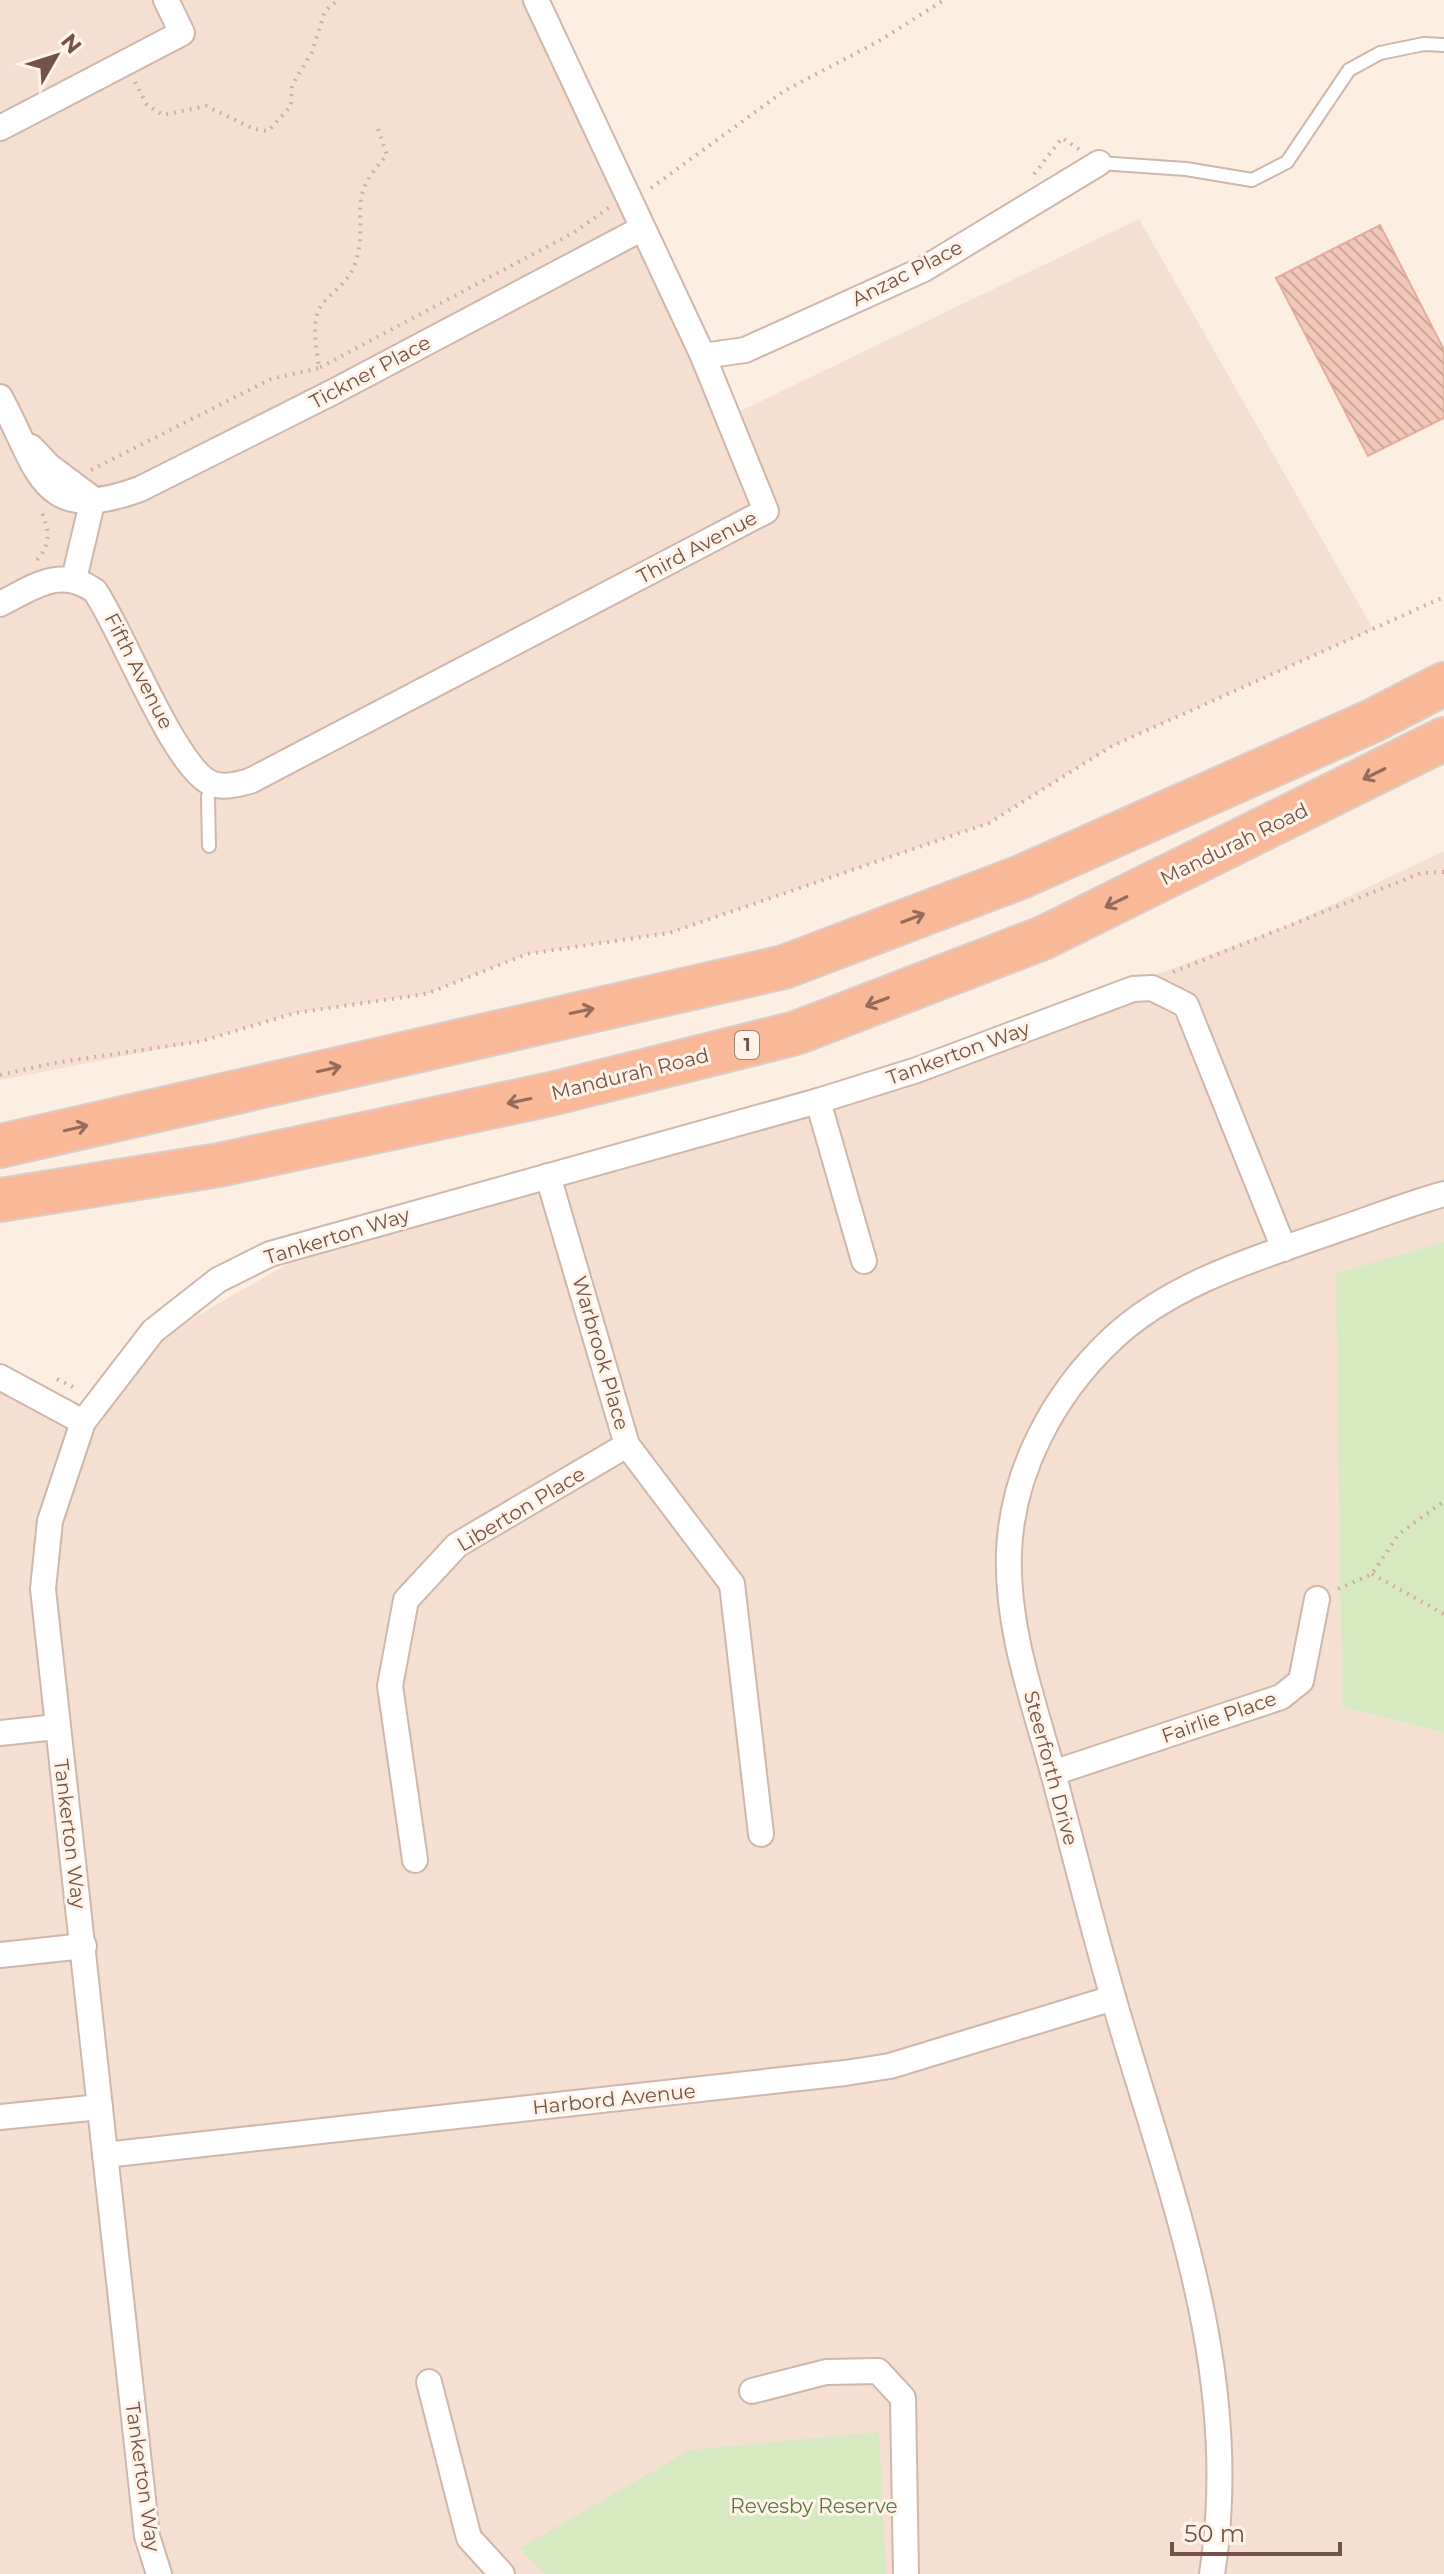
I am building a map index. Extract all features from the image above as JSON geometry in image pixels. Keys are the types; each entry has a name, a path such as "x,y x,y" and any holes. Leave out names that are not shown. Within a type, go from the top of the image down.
{"highway":[{"path":"0,1146 784,967 1021,877 1372,721 1444,684"},
{"name":"Mandurah Road","path":"0,1200 219,1165 551,1094 796,1033 1043,938 1444,739"}],"street":[{"path":"0,128 182,33 166,0"},
{"name":"Third Avenue","path":"212,784 232,785 250,781 766,511 703,356 536,0"},
{"name":"Anzac Place","path":"703,356 745,350 924,269 1099,163"},
{"name":"Tickner Place","path":"93,499 110,500 140,489 333,392 641,229"},
{"path":"0,397 23,438 62,487 93,499 74,579 50,578 0,604"},
{"name":"Fifth Avenue","path":"74,579 95,591 108,609 182,756 212,784"},
{"name":"Tankerton Way","path":"159,2574 147,2536 43,1589 50,1521 83,1422 153,1331 218,1280 270,1254 818,1101 938,1063 1110,996 1152,988 1186,1005 1194,1019 1284,1249"},
{"path":"818,1101 864,1261"},
{"name":"Warbrook Place","path":"548,1176 627,1445 732,1584 761,1834"},
{"name":"Steerforth Drive","path":"1212,2574 1218,2463 1209,2345 1181,2213 1113,1998 1014,1631 1009,1551 1021,1479 1033,1449 1067,1391 1114,1337 1167,1299 1284,1249 1444,1194"},
{"path":"0,1377 83,1422"},
{"name":"Liberton Place","path":"415,1860 390,1686 406,1600 457,1545 627,1445"},
{"name":"Fairlie Place","path":"1053,1773 1281,1697 1301,1681 1317,1599"},
{"path":"0,1733 56,1727"},
{"path":"0,1955 84,1946"},
{"name":"Harbord Avenue","path":"105,2155 890,2066 1113,1998"},
{"path":"0,2117 100,2107"},
{"path":"752,2391 826,2372 878,2371 903,2398 906,2574"},
{"path":"429,2382 469,2538 502,2574"}],"lane":[{"path":"1099,163 1186,169 1252,180 1287,162 1349,70 1380,53 1424,44 1444,45"},
{"path":"209,846 208,797 212,784"}],"path":[{"path":"124,63 147,105 163,115 206,106 254,129 268,131 291,106 292,85 312,52 325,11 338,0"},
{"path":"33,587 26,567 46,550 49,529 37,501 271,379 319,368 573,233 626,196 650,189 784,91 879,41 944,0"},
{"path":"333,392 319,368 315,324 322,303 340,290 355,264 359,196 367,176 387,155 378,129"},
{"path":"0,1075 54,1063 202,1041 295,1013 426,994 527,954 669,933 989,823 1112,746 1444,597"},
{"path":"1159,972 1172,972 1421,873 1444,872"},
{"path":"61,1410 77,1389 90,1388"},
{"path":"1317,1599 1372,1574 1399,1534 1444,1501"},
{"path":"1372,1574 1444,1614"}],"shaded area":[{"path":"0,0 533,0 728,417 1139,219 1373,629 1112,746 989,823 669,933 527,954 426,994 295,1013 202,1041 0,1080"},
{"path":"1444,851 1444,1242 1337,1273 1342,1707 1444,1733 1444,2574 0,2574 0,1379 83,1422 136,1351 341,1233 818,1101 1289,925"}],"green space":[{"path":"1444,1242 1444,1733 1342,1707 1336,1273"},
{"name":"Revesby Reserve","path":"879,2432 886,2574 545,2574 520,2548 690,2450"}],"building":[{"path":"1380,225 1444,350 1444,418 1368,456 1276,278"}]}
